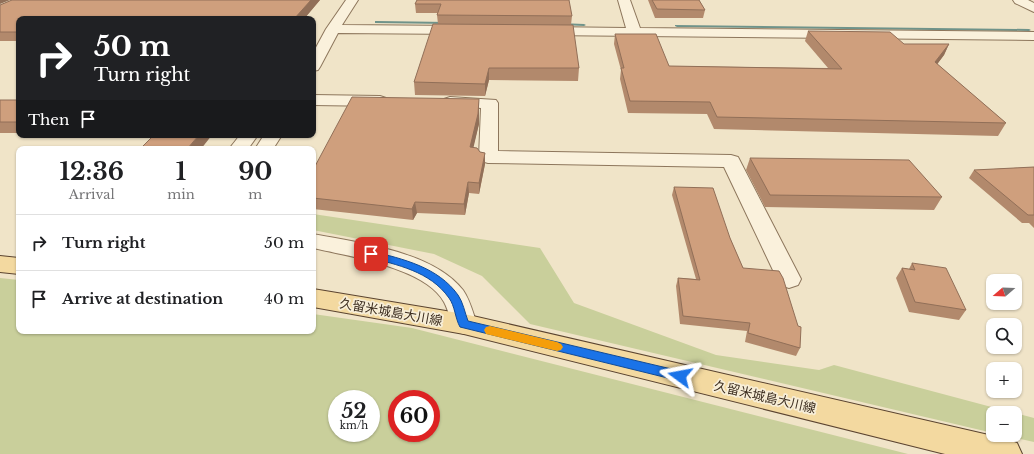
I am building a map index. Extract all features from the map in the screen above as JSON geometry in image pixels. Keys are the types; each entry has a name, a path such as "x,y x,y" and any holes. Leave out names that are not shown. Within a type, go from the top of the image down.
{"main road":[{"path":"0,264 16,266"},
{"name":"久留米城島大川線","path":"316,299 464,324 1006,454"}],"street":[{"path":"318,51 352,0"},
{"path":"624,0 634,31"},
{"path":"1019,0 1034,8"},
{"path":"333,29 476,30"},
{"path":"531,30 1034,36"},
{"path":"316,100 398,101"},
{"path":"436,102 490,103 488,157 731,161 789,279"},
{"path":"316,242 400,261 436,278 454,298 464,324"}],"green space":[{"path":"316,214 540,248 574,303 716,355 819,370 834,365 988,406 986,406 986,431 530,324 482,276 434,254 316,231"},
{"path":"0,278 16,280 16,334 316,334 316,314 412,328 908,454 0,454"},
{"path":"1022,415 1034,418 1034,442 1022,439"}],"building":[{"path":"12,0 311,0 297,16 16,16 16,32 0,32 0,5"},
{"path":"417,0 569,0 572,16 437,15 441,4 415,4"},
{"path":"652,0 699,0 705,10 657,9"},
{"path":"433,24 573,25 579,68 489,68 485,84 414,82"},
{"path":"808,31 890,32 904,44 949,44 935,62 1006,123 717,117 710,102 630,101 621,68 624,68 615,34 656,34 669,66 842,69"},
{"path":"352,97 479,99 478,114 470,147 477,148 480,152 485,153 479,183 468,182 464,204 415,202 412,209 316,198 316,164"},
{"path":"0,100 16,100 16,122 0,122"},
{"path":"151,138 196,138 190,146 143,146"},
{"path":"750,158 909,160 942,197 770,195"},
{"path":"1034,167 1034,215 1028,215 974,170"},
{"path":"674,187 713,188 730,238 743,268 779,271 783,278 798,326 801,327 800,348 748,333 750,323 683,316 678,278 700,280"},
{"path":"912,263 946,268 966,310 915,302 902,268 915,270"}],"waterway":[{"path":"377,22 448,23"},
{"path":"562,24 584,25"},
{"path":"677,26 1029,30"}],"slow traffic":[{"path":"490,330 557,347"}],"route":[{"path":"371,254 400,261 436,278 454,298 464,324 680,376"}]}
